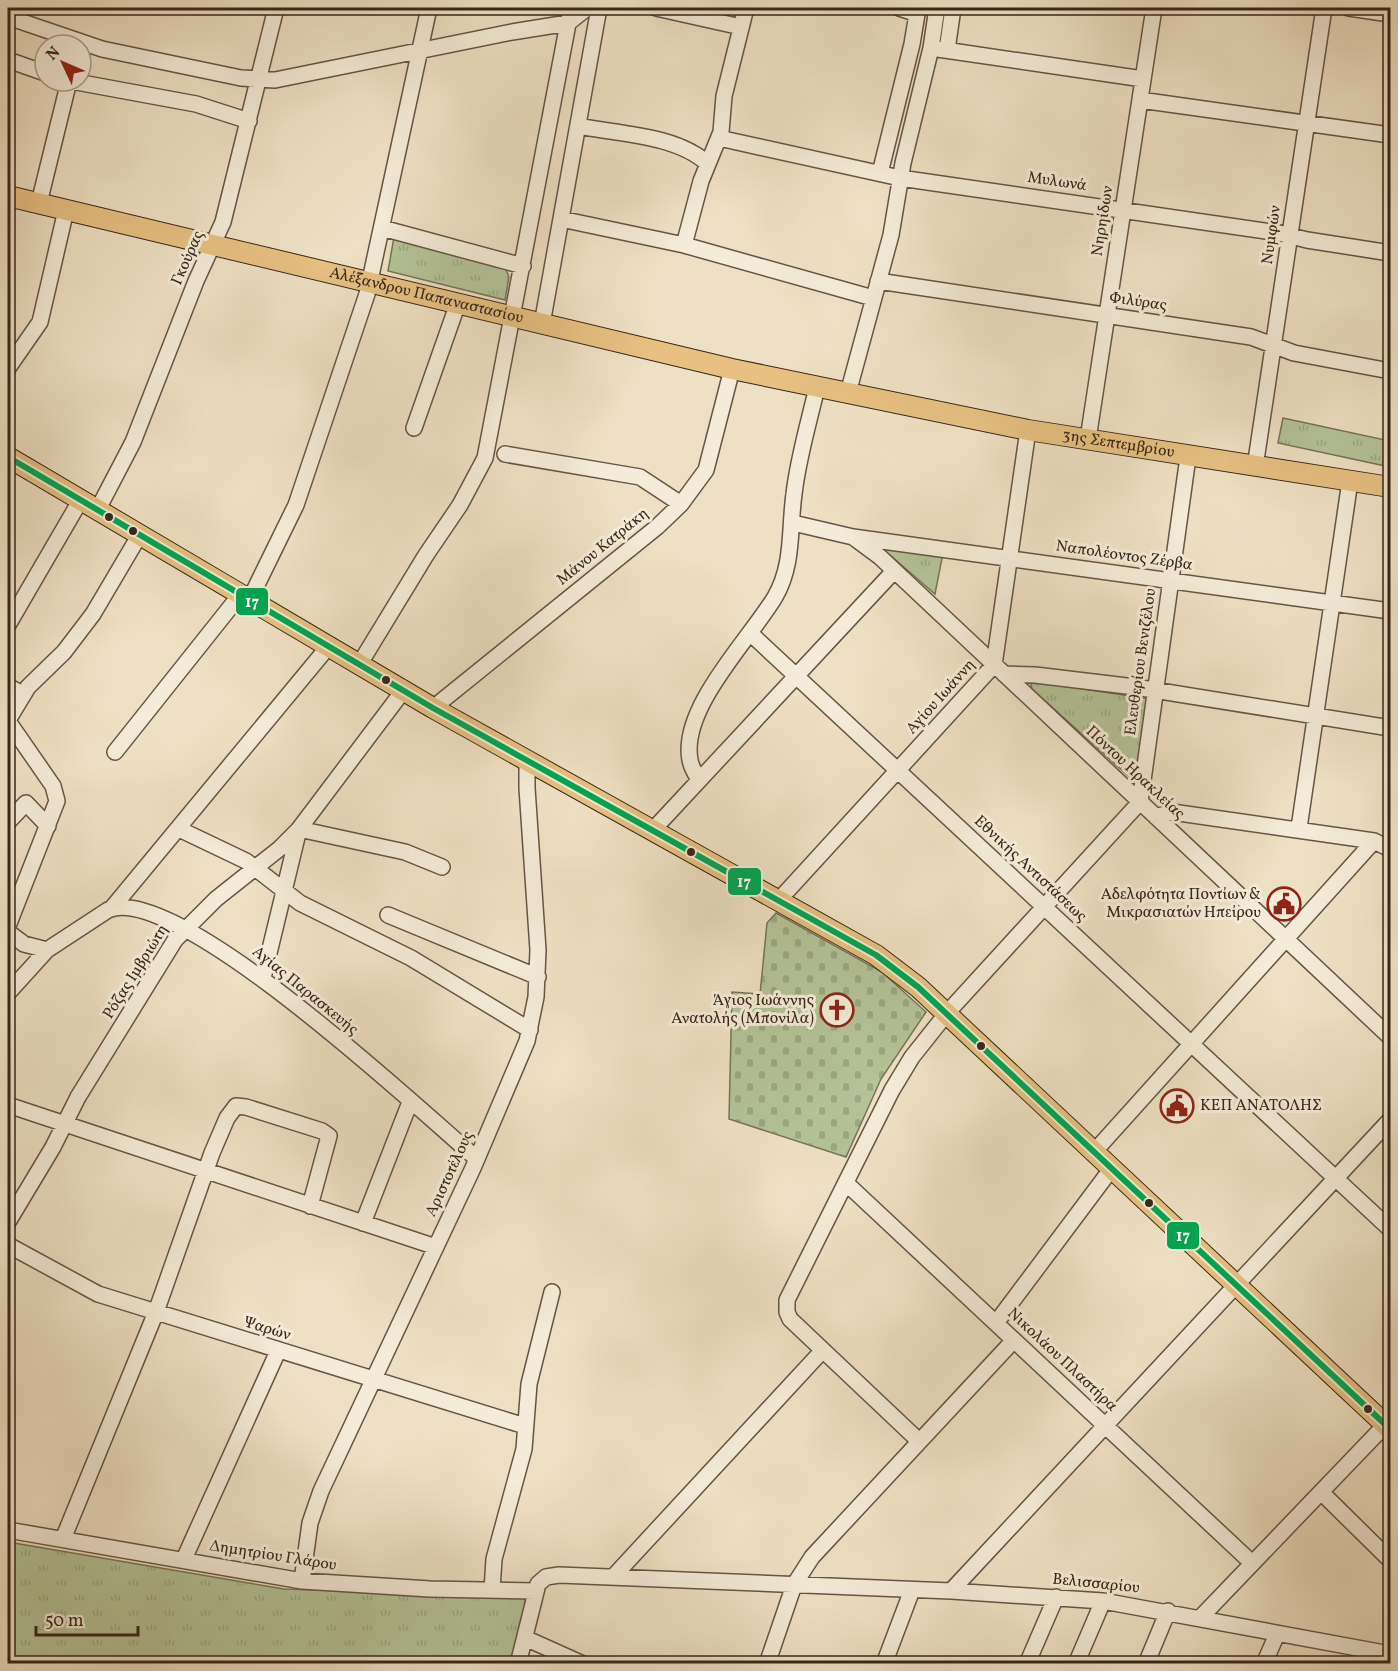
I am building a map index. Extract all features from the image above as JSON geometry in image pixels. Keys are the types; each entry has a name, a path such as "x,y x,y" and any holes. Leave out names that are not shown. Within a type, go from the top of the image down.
{"main road":[{"name":"Αλέξανδρου Παπαναστασίου","path":"8,196 732,369 848,393"},
{"name":"3ης Σεπτεμβρίου","path":"848,393 1028,430 1390,487"},
{"path":"8,457 403,691 876,955 947,1013 1389,1424"}],"street":[{"name":"Γκούρας","path":"8,625 133,442 196,280 214,244 229,205 276,8"},
{"path":"115,752 244,598 296,505 370,281 429,8"},
{"path":"359,665 479,473 485,458 571,8"},
{"path":"93,47 259,80 298,77 420,50 568,23 587,8"},
{"path":"542,324 599,8"},
{"path":"656,8 741,27"},
{"path":"684,245 698,188 719,138 724,96 746,8"},
{"path":"880,173 918,11 899,8"},
{"path":"938,8 939,50"},
{"path":"848,393 891,235 900,178 953,8"},
{"name":"Νηρηίδων","path":"1088,439 1154,8"},
{"name":"Νυμφών","path":"1254,467 1324,8"},
{"path":"1349,8 1390,14"},
{"path":"8,17 50,33"},
{"path":"939,50 1143,79"},
{"path":"8,60 33,69"},
{"path":"93,85 196,104 249,121"},
{"path":"39,203 67,93"},
{"path":"1140,100 1390,135"},
{"path":"578,126 682,146 708,164"},
{"name":"Μυλωνά","path":"719,138 900,178 1123,209 1390,253"},
{"path":"8,368 40,322 66,210"},
{"path":"561,219 684,245 873,298"},
{"path":"382,228 523,266"},
{"name":"Φιλύρας","path":"878,281 1251,337 1294,353 1390,371"},
{"path":"414,428 458,303"},
{"name":"Μάνου Κατράκη","path":"433,708 657,527 681,504 706,470 732,369"},
{"path":"699,780 692,767 689,754 695,720 782,585 788,562 796,477 817,387"},
{"name":"Αγίου Ιωάννη","path":"778,901 898,771 999,670 1010,558 1028,430"},
{"path":"505,454 640,477 681,504"},
{"name":"Ελευθερίου Βενιζέλου","path":"1140,802 1188,457"},
{"path":"1299,828 1350,481"},
{"name":"Ναπολέοντος Ζέρβα","path":"793,523 853,537 1390,611"},
{"path":"8,926 57,801 56,792 8,721 22,694 59,658 83,627 139,536"},
{"name":"Πόντου Ηρακλείας","path":"853,537 867,546 894,571 1390,1037"},
{"path":"652,831 894,571"},
{"name":"Εθνικής Αντιστάσεως","path":"750,633 1390,1229"},
{"path":"8,993 47,950 112,908 328,647"},
{"path":"999,670 1155,691 1390,728"},
{"path":"8,686 22,694"},
{"name":"Ρόζας Ιμβριώτη","path":"8,1222 64,1126 78,1097 156,968 184,928 216,898 299,829 403,691"},
{"name":"Αριστοτέλους","path":"302,1581 307,1537 315,1509 372,1380 477,1159 515,1072 530,1030 538,976 527,762"},
{"path":"919,1441 790,1319 787,1312 787,1300 897,1079 947,1013 1140,802"},
{"path":"8,822 26,803 48,826"},
{"path":"1156,817 1172,812 1299,828 1374,841 1390,847"},
{"path":"179,829 255,867 284,893 308,908 422,963 530,1030"},
{"path":"263,978 299,829 405,852 442,867"},
{"path":"1094,1152 1374,841"},
{"name":"Αγίας Παρασκευής","path":"112,908 131,906 184,928 263,978 477,1159"},
{"path":"388,915 538,976"},
{"path":"8,932 24,944 47,950"},
{"path":"363,1223 410,1102"},
{"path":"8,1105 64,1126 436,1247"},
{"path":"63,1539 156,1312 205,1172 227,1118 238,1106 322,1131 330,1140 310,1206"},
{"path":"951,1591 1238,1286 1390,1120"},
{"path":"996,1323 1112,1168"},
{"name":"Νικολάου Πλαστήρα","path":"846,1183 1252,1563"},
{"name":"Ψαρών","path":"8,1245 88,1290 525,1426"},
{"path":"492,1590 494,1559 524,1449 529,1384 552,1292"},
{"path":"767,1664 794,1585 812,1557 1014,1340"},
{"path":"614,1577 823,1350"},
{"path":"184,1559 278,1351"},
{"path":"1201,1617 1389,1424"},
{"path":"1321,1492 1390,1560"},
{"name":"Δημητρίου Γλάρου","path":"8,1530 302,1581 536,1591"},
{"name":"Βελισσαρίου","path":"536,1591 540,1581 551,1575 1056,1597 1103,1601 1168,1611 1277,1634 1390,1654"},
{"path":"884,1664 912,1590"},
{"path":"518,1664 536,1591"},
{"path":"1027,1664 1056,1597"},
{"path":"1076,1664 1103,1601"},
{"path":"1146,1664 1168,1611"},
{"path":"1264,1664 1277,1634"},
{"path":"525,1638 583,1664"}],"green space":[{"path":"394,237 505,267 509,277 505,300 388,271"},
{"path":"1283,418 1390,441 1390,467 1278,443"},
{"path":"887,546 943,553 935,594 884,550"},
{"path":"1030,681 1150,699 1136,783 1032,689"},
{"path":"776,913 882,972 926,1012 881,1079 846,1157 729,1119 732,992 760,994 767,923"},
{"path":"8,1542 284,1589 521,1596 526,1601 521,1632 512,1663 8,1663"}],"transit line":[{"name":"17","path":"8,457 433,708 876,955 918,987 1390,1429"}],"place":[{"name":"Αδελφότητα Ποντίων & Μικρασιατών Ηπείρου","path":"1284,904"},
{"name":"Άγιος Ιωάννης Ανατολής (Μπονίλα)","path":"837,1010"},
{"name":"ΚΕΠ ΑΝΑΤΟΛΗΣ","path":"1177,1106"}]}
